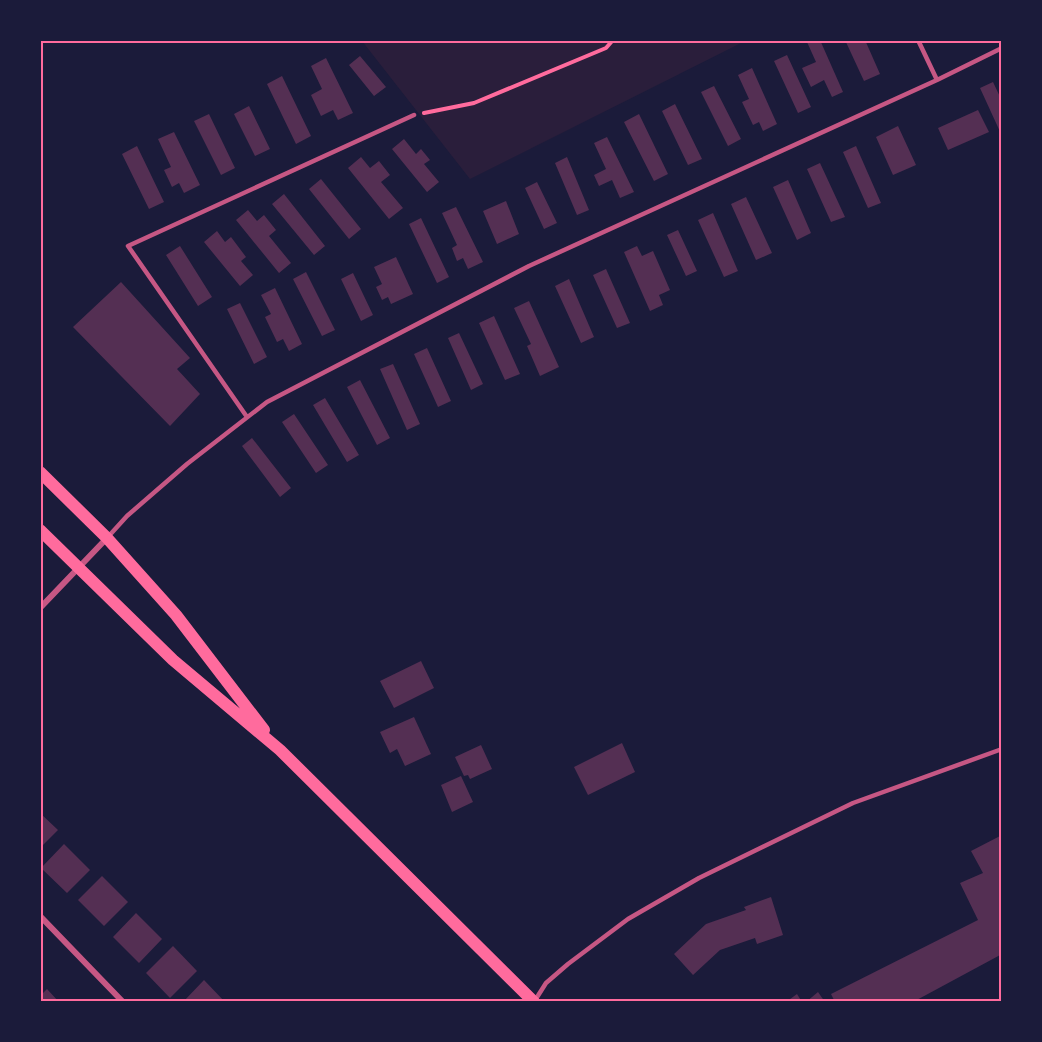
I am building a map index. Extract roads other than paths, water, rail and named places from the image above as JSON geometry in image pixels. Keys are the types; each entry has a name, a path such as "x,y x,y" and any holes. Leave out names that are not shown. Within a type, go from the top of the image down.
{"main road":[{"path":"40,472 107,538 176,615 280,750"},
{"path":"40,530 173,660 280,750 534,1002"}],"street":[{"path":"40,608 107,538"},
{"path":"40,916 123,1002"}],"lane":[{"path":"918,40 937,80"},
{"path":"107,538 127,516 187,464 267,402 529,266 937,80 1002,48"},
{"path":"247,417 128,246 414,115"},
{"path":"534,1002 546,983 568,963 628,919 699,878 853,803 1002,749"}]}
